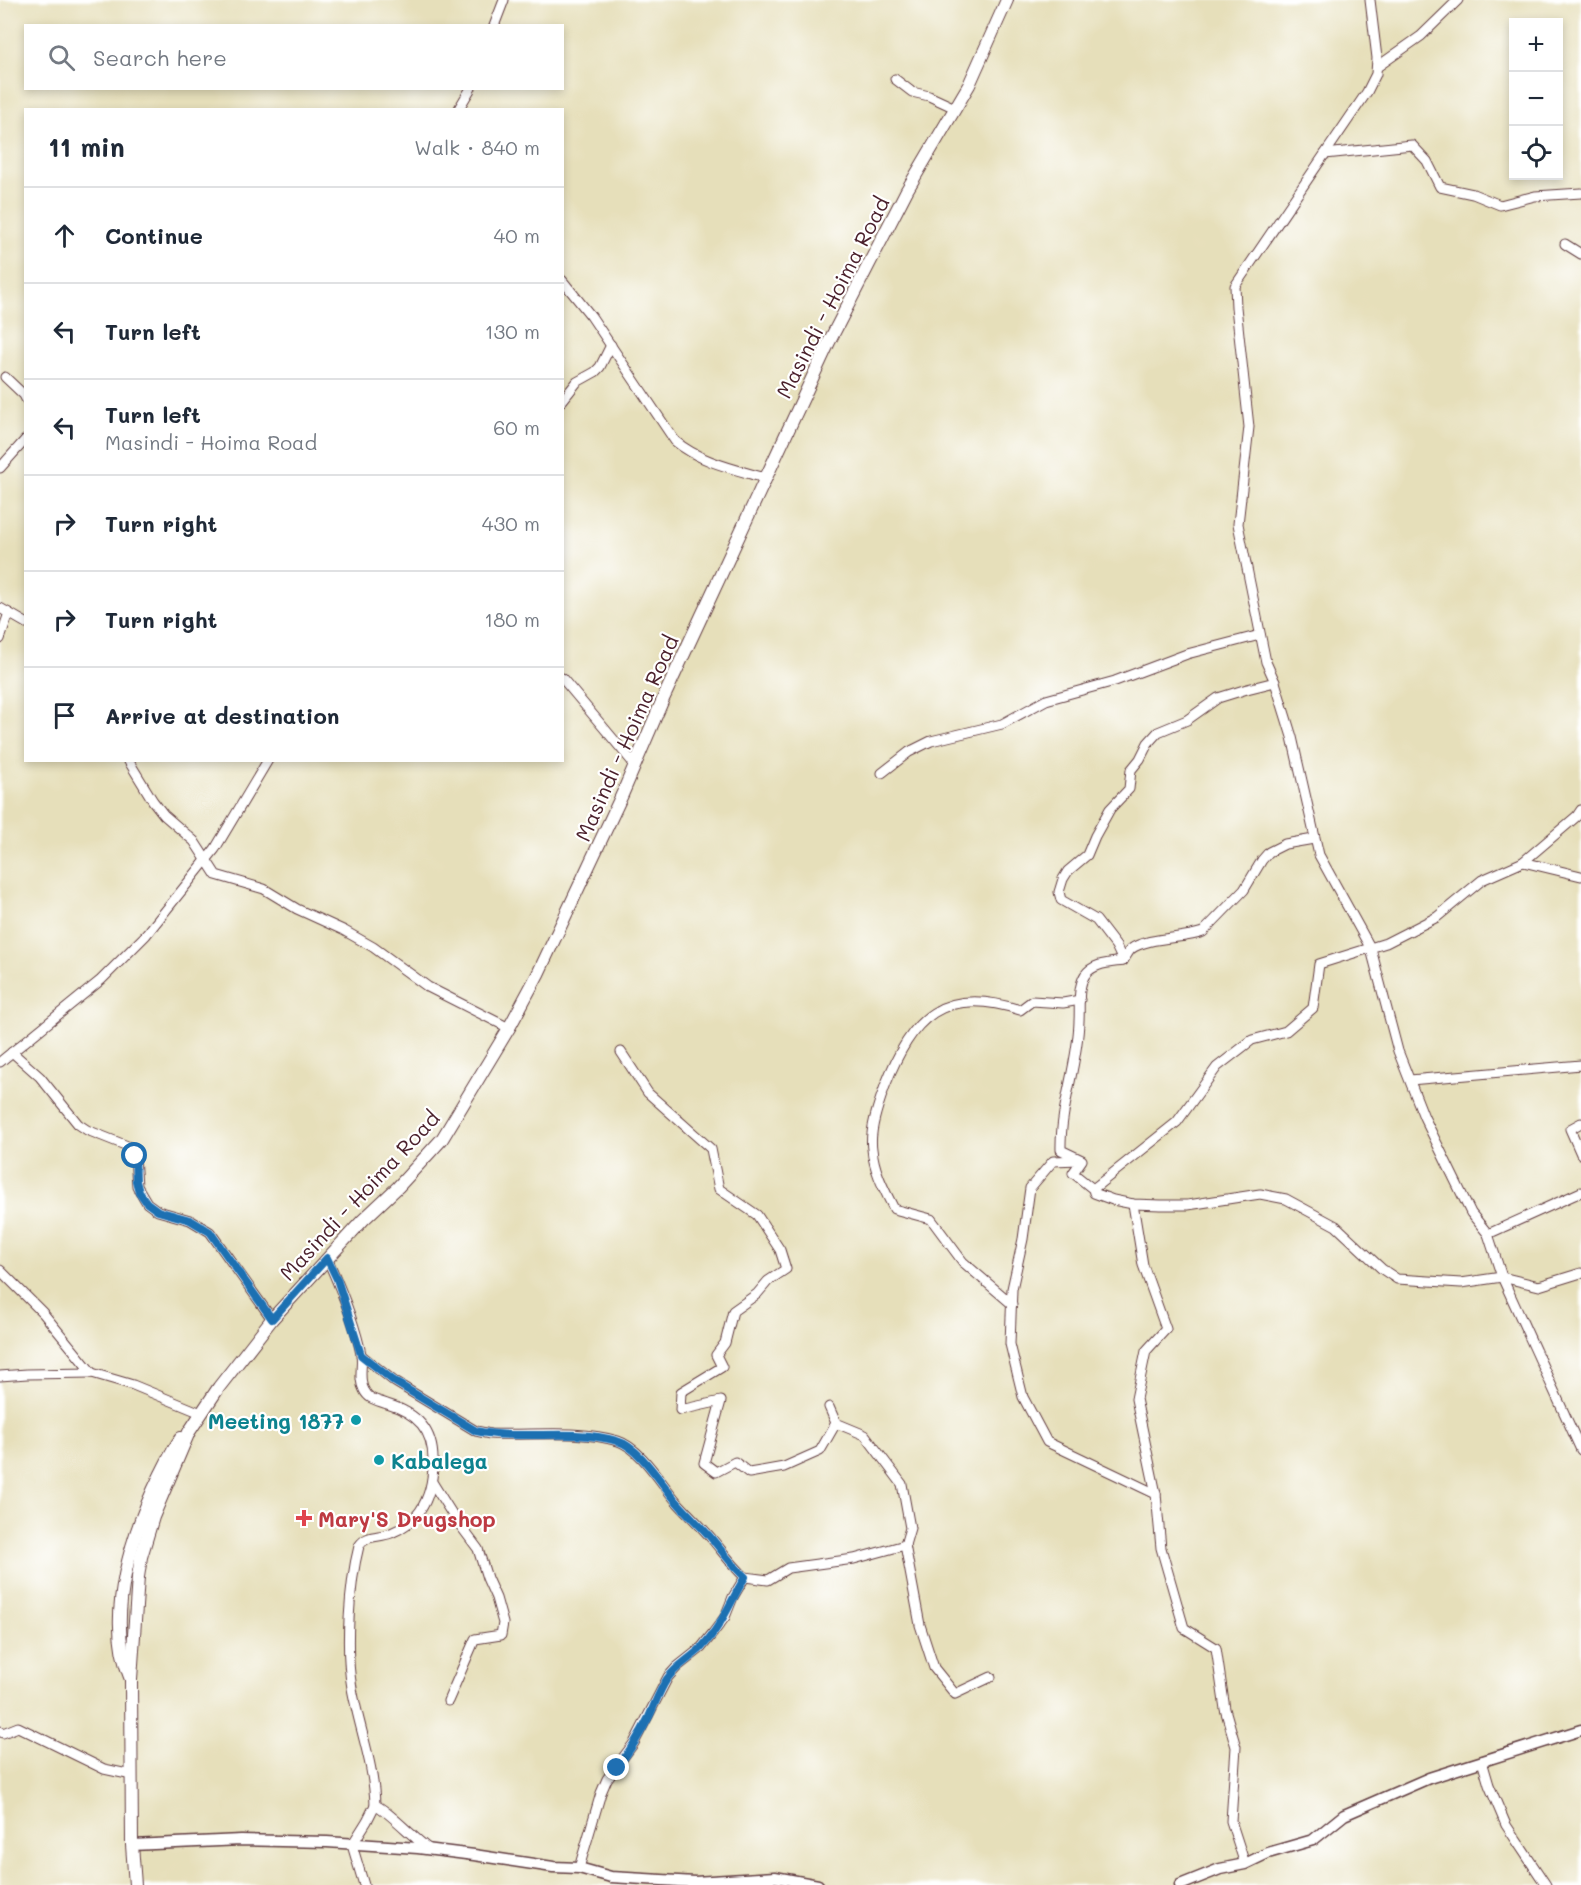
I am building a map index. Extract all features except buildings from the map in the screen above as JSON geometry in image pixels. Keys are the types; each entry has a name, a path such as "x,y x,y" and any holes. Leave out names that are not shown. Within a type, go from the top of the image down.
{"main road":[{"name":"Masindi - Hoima Road","path":"135,1885 132,1845 131,1679 141,1557 153,1517 189,1432 272,1319 327,1258 442,1139 509,1028 622,795 664,697 829,342 908,190 969,85 1007,0"}],"street":[{"path":"495,24 504,0"},
{"path":"1370,0 1377,58 1376,74 1367,92 1235,286 1249,427 1238,524 1266,662 1293,736 1319,855 1371,949 1398,1051 1424,1117 1471,1213 1488,1234 1502,1277 1581,1450"},
{"path":"1377,67 1421,36 1458,0"},
{"path":"895,79 912,92 929,96 955,108"},
{"path":"459,108 470,90"},
{"path":"1325,154 1412,145 1427,161 1440,187 1473,194 1500,205 1535,196 1581,194"},
{"path":"1565,244 1581,254"},
{"path":"564,282 580,300 675,441 686,451 700,458 765,478"},
{"path":"564,399 576,382 600,367 611,345"},
{"path":"5,377 24,395"},
{"path":"0,468 24,441"},
{"path":"0,639 4,611 24,622"},
{"path":"882,773 909,752 931,741 1002,724 1046,700 1115,681 1186,654 1260,635"},
{"path":"564,680 635,765"},
{"path":"1123,961 1116,946 1096,920 1061,900 1059,892 1063,879 1068,871 1087,855 1110,808 1129,789 1131,770 1152,737 1158,732 1187,720 1218,699 1247,688 1275,682"},
{"path":"129,762 164,815 194,841 216,875 264,889 297,909 343,930 373,947 428,987 509,1028"},
{"path":"0,1062 109,972 146,935 215,849 267,762"},
{"path":"1093,1189 1177,1122 1217,1067 1252,1040 1286,1031 1313,1008 1319,964 1386,944 1437,917 1482,880 1523,862 1581,810"},
{"path":"1082,1160 1061,1150 1061,1129 1078,1039 1081,986 1089,971 1100,964 1123,961 1131,949 1166,938 1203,932 1244,890 1269,852 1285,844 1314,838"},
{"path":"1523,862 1581,876"},
{"path":"1012,1304 963,1262 931,1219 894,1209 879,1181 871,1147 877,1107 896,1057 915,1026 940,1007 975,1000 997,1002 1020,1010 1032,1001 1062,1004 1080,1000"},
{"path":"621,1052 648,1093 711,1149 719,1189 757,1215 780,1250 786,1269 733,1311 725,1343 717,1355 722,1367 681,1392 680,1410 721,1401 704,1463 716,1472 735,1462 749,1473 784,1467 820,1451 836,1424"},
{"path":"12,1053 40,1077 78,1124 97,1136 130,1148 135,1156 137,1186 147,1203 158,1211 190,1220 210,1232 272,1319"},
{"path":"1410,1080 1581,1065"},
{"path":"1581,1123 1570,1129 1581,1154"},
{"path":"1082,1160 1073,1173 1094,1192 1113,1200 1133,1204 1188,1205 1260,1194 1286,1199 1336,1226 1382,1269 1397,1279 1461,1283 1502,1277 1539,1286 1581,1273"},
{"path":"1082,1160 1053,1161 1030,1188 1023,1239 1012,1289 1010,1344 1023,1397 1047,1442 1155,1494"},
{"path":"1488,1234 1581,1192"},
{"path":"1133,1204 1143,1265 1166,1329 1146,1351 1136,1399 1155,1494 1161,1548 1184,1628 1216,1648 1225,1709 1236,1747 1231,1821 1245,1864"},
{"path":"327,1258 337,1279 361,1355 361,1384 369,1398 400,1408 420,1422 428,1432 434,1455 432,1482 419,1512 409,1523 393,1533 366,1538 359,1546 357,1553 348,1633 351,1685 375,1784 375,1804 352,1845 364,1885"},
{"path":"0,1270 43,1313 92,1373"},
{"path":"361,1355 395,1382 476,1431 502,1435 558,1434 621,1442 634,1450 730,1563 745,1577 768,1580 788,1568 854,1559 905,1545"},
{"path":"0,1376 92,1373 133,1384 201,1413"},
{"path":"829,1407 836,1424 865,1435 902,1484 910,1528 905,1545 920,1625 934,1668 955,1694 991,1677"},
{"path":"432,1482 478,1549 503,1623 501,1635 475,1639 448,1701"},
{"path":"579,1868 607,1779 634,1743 668,1677 701,1648 713,1633 725,1617 745,1577"},
{"path":"0,1731 3,1733 18,1727 104,1769 132,1775"},
{"path":"1180,1885 1220,1869 1245,1864 1268,1852 1313,1840 1344,1815 1429,1778 1581,1730"},
{"path":"1482,1761 1489,1785 1506,1825 1546,1885"},
{"path":"375,1804 382,1807 399,1825 429,1850"},
{"path":"132,1845 241,1840 327,1842 429,1850 553,1867 579,1868 611,1877 695,1882 775,1876 818,1885"}],"place":[{"name":"Meeting 1877","path":"356,1420"},
{"name":"Kabalega","path":"379,1460"},
{"name":"Mary'S Drugshop","path":"304,1518"}],"route":[{"path":"135,1156 136,1181 139,1192 147,1203 158,1211 190,1220 206,1228 272,1319 327,1258 337,1279 361,1355 395,1382 476,1431 513,1435 558,1434 621,1442 634,1450 730,1563 745,1577 725,1617 713,1633 701,1648 668,1677 657,1695 649,1717 617,1768"}]}
